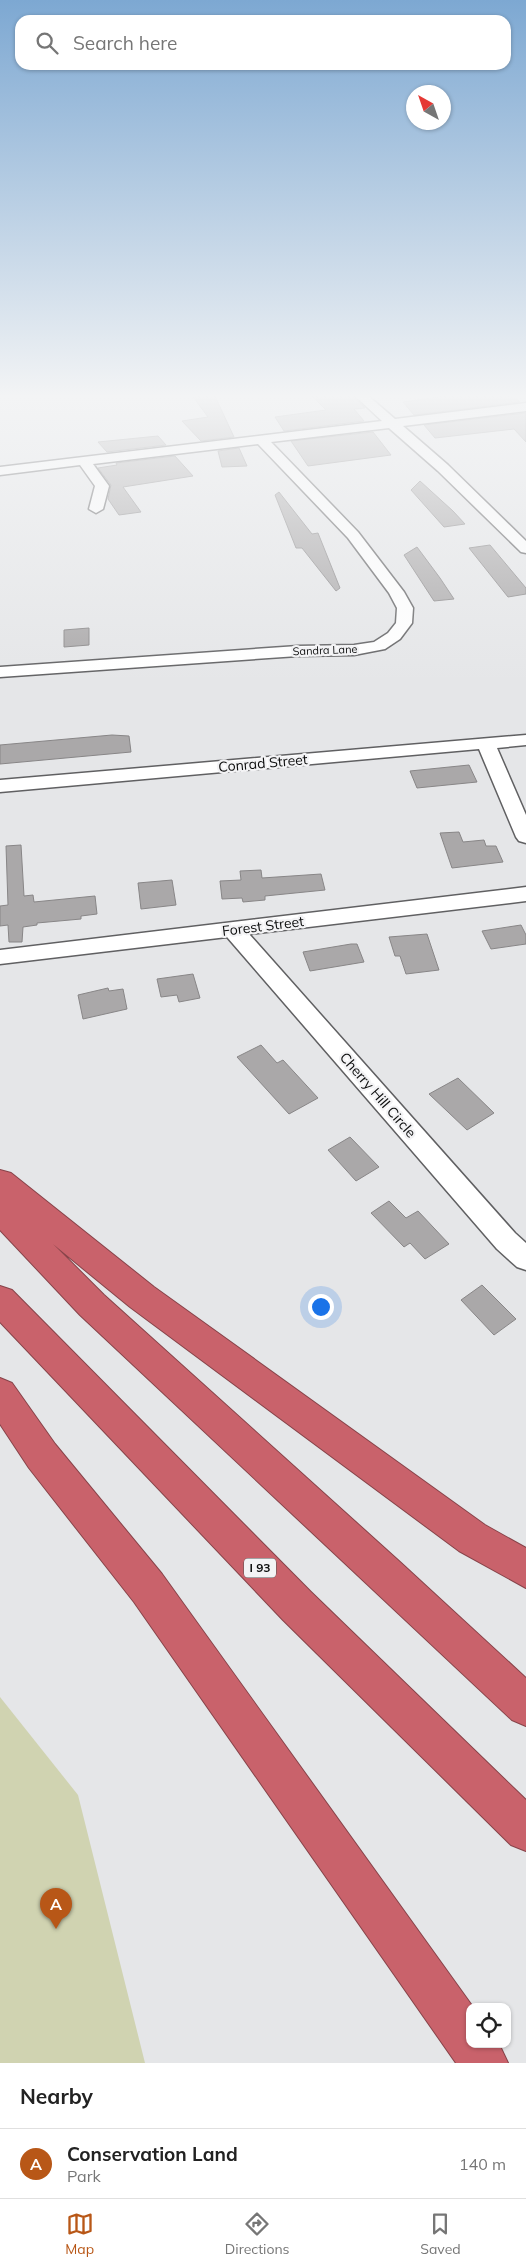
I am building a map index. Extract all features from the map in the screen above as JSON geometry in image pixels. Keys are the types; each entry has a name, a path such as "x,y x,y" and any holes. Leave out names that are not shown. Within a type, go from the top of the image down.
{"highway":[{"path":"0,1182 142,1297 472,1538 526,1569"},
{"path":"0,1209 92,1305 387,1575 526,1706"},
{"name":"I 93","path":"0,1300 296,1606 526,1830"},
{"path":"0,1394 42,1456 148,1588 466,2037"},
{"path":"474,2048 484,2063"}],"street":[{"path":"96,509 101,490"},
{"name":"Sandra Lane","path":"0,672 298,651 354,650 379,646 394,636 404,623 405,608 396,592 352,535 310,490"},
{"path":"467,490 526,549"},
{"name":"Conrad Street","path":"0,786 526,740"},
{"path":"486,744 526,837"},
{"name":"Forest Street","path":"0,957 526,894"},
{"name":"Cherry Hill Circle","path":"232,930 506,1241 526,1259"}],"green space":[{"path":"0,1697 78,1795 145,2063 0,2063"}],"building":[{"path":"110,490 125,490 141,512 119,515 108,499"},
{"path":"411,490 430,490 465,524 444,527"},
{"path":"279,492 312,534 318,533 340,588 336,591 302,548 296,548 275,495"},
{"path":"490,545 526,588 526,594 508,597 469,548"},
{"path":"417,547 454,599 434,601 404,555"},
{"path":"89,628 89,645 64,647 64,630"},
{"path":"112,735 129,736 131,752 0,764 0,745"},
{"path":"469,765 477,782 417,788 410,771"},
{"path":"459,832 463,842 484,840 486,846 496,846 503,862 452,868 440,833"},
{"path":"21,845 24,896 33,895 34,902 95,896 97,914 81,916 81,919 37,923 37,925 23,927 22,942 9,942 8,925 0,926 0,906 8,905 6,846"},
{"path":"261,870 262,878 321,874 325,890 265,896 265,900 243,902 242,898 222,899 220,881 241,880 240,871"},
{"path":"172,880 176,905 141,909 138,883"},
{"path":"521,925 526,935 526,944 491,949 482,931"},
{"path":"427,934 439,970 406,974 400,956 395,956 389,937"},
{"path":"357,944 364,962 310,971 303,952"},
{"path":"193,974 200,998 179,1002 177,995 161,997 157,979"},
{"path":"108,988 109,991 123,989 127,1009 83,1019 78,995"},
{"path":"261,1045 277,1063 283,1060 318,1098 289,1114 237,1057"},
{"path":"458,1078 494,1113 467,1130 429,1094"},
{"path":"350,1137 379,1167 356,1181 328,1150"},
{"path":"389,1201 406,1218 418,1211 449,1244 425,1259 410,1243 404,1247 371,1213"},
{"path":"482,1285 516,1319 494,1335 461,1300"}],"place":[{"name":"Conservation Land","path":"56,1929"}]}
